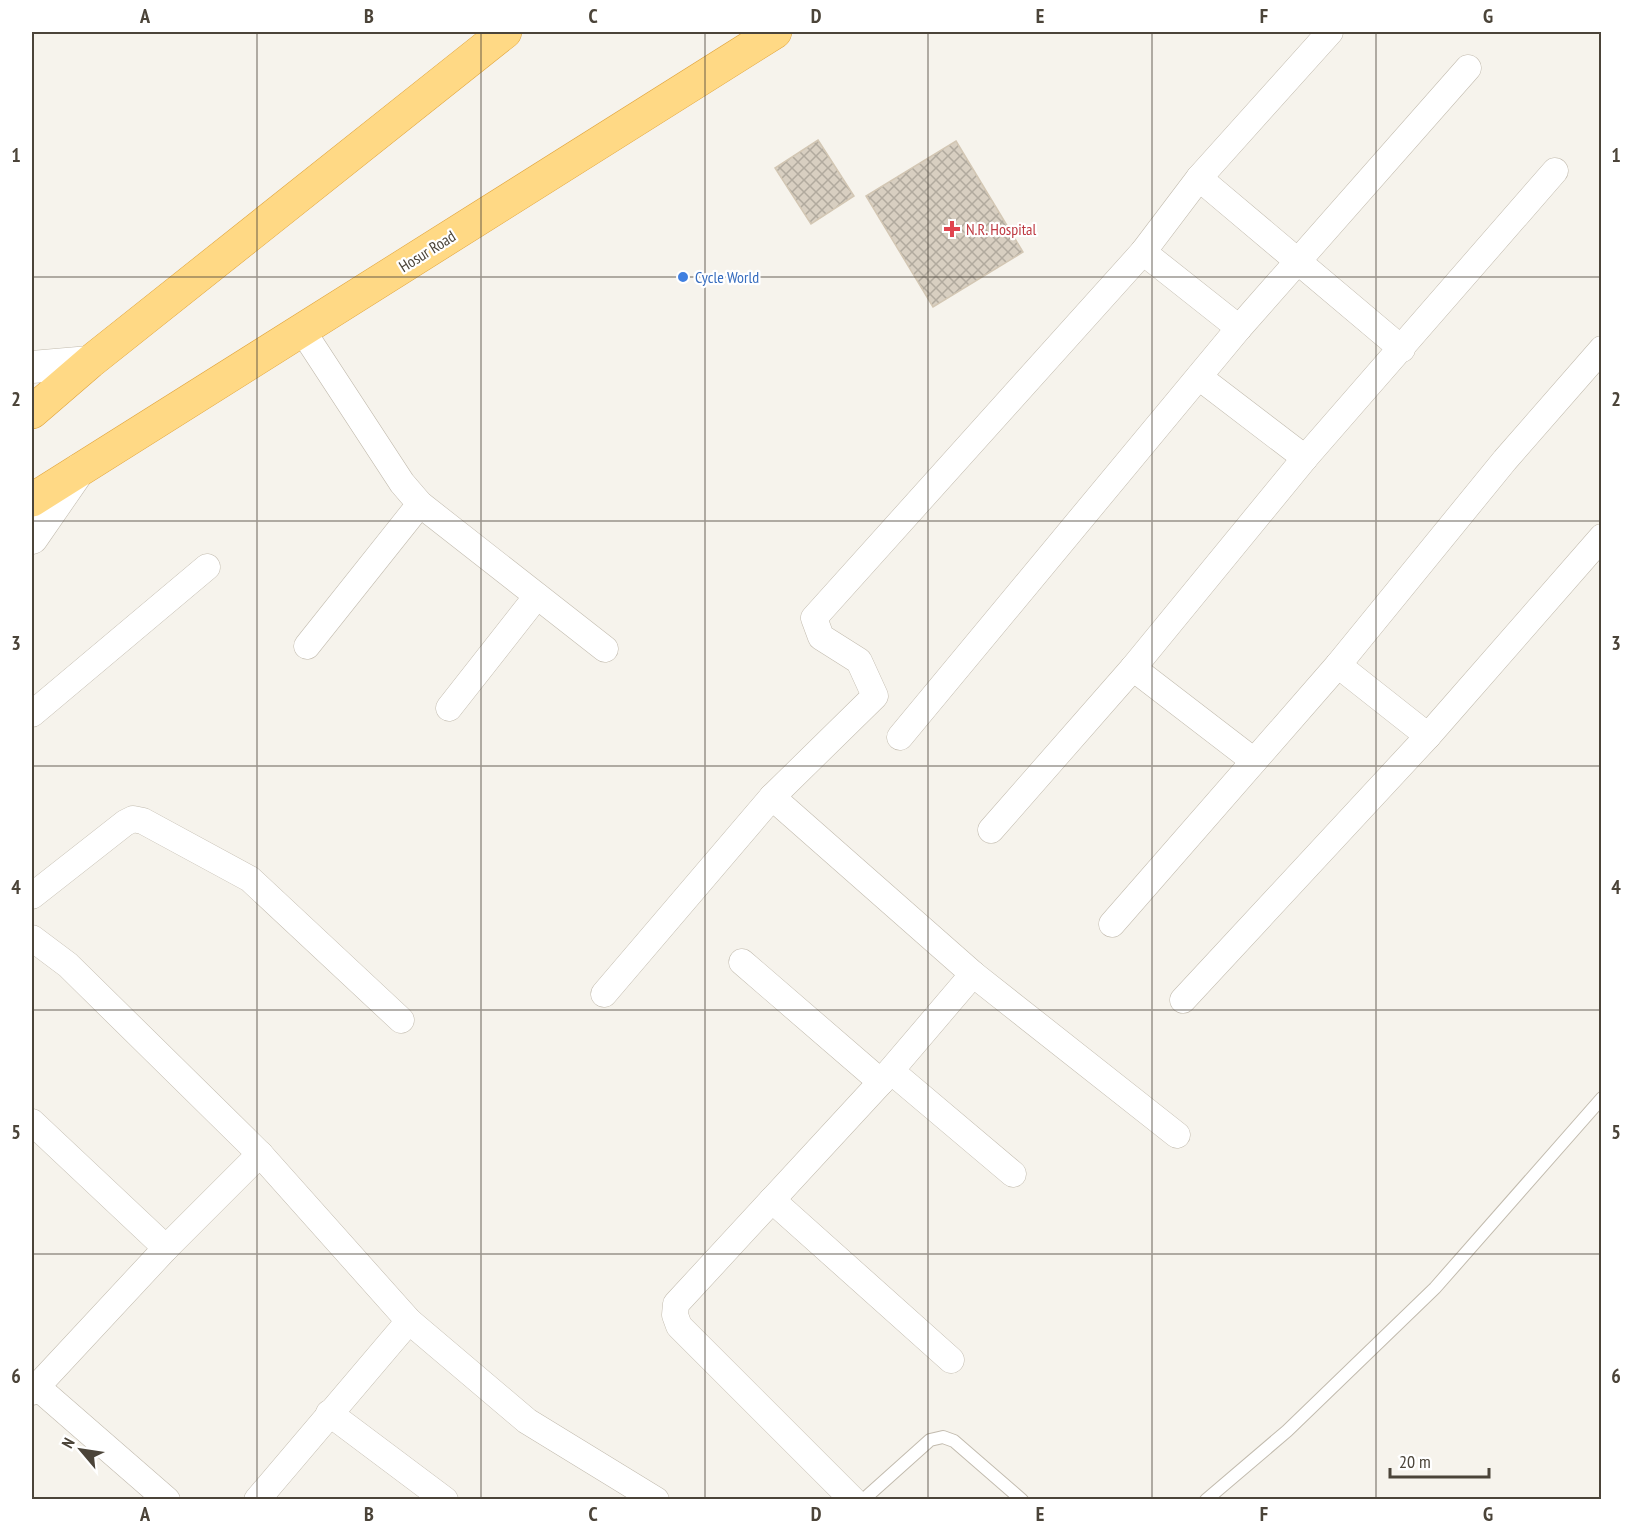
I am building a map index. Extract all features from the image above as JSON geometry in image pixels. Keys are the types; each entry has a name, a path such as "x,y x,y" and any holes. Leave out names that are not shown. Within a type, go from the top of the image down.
{"highway":[{"path":"32,412 90,362 505,32"},
{"name":"Hosur Road","path":"32,500 775,32"}],"street":[{"path":"604,994 772,797 875,696 859,661 821,637 814,618 1143,252 1199,178 1330,32"},
{"path":"900,737 1239,328 1468,68"},
{"path":"991,830 1133,668 1305,458 1555,171"},
{"path":"1199,178 1299,259 1402,349"},
{"path":"1143,252 1239,328"},
{"path":"302,330 402,483 420,504 605,649"},
{"path":"1112,924 1338,665 1505,460 1602,349"},
{"path":"32,367 90,362"},
{"path":"1198,377 1305,458"},
{"path":"32,538 79,469"},
{"path":"308,646 420,504"},
{"path":"1183,1000 1428,736 1602,537"},
{"path":"32,714 207,567"},
{"path":"449,708 537,596"},
{"path":"1338,665 1428,736"},
{"path":"1133,668 1254,761"},
{"path":"772,797 973,974 1177,1135"},
{"path":"32,896 125,823 134,819 143,821 250,879 401,1020"},
{"path":"32,938 68,965 260,1155 409,1321 527,1421 656,1500"},
{"path":"742,962 1013,1174"},
{"path":"854,1500 679,1326 675,1315 676,1304 886,1076 973,974"},
{"path":"32,1122 166,1248"},
{"path":"167,1500 34,1389 166,1248 260,1155"},
{"path":"772,1200 951,1360"},
{"path":"257,1500 409,1321"},
{"path":"329,1413 444,1500"}],"lane":[{"path":"1206,1500 1287,1431 1435,1288 1602,1098"},
{"path":"863,1500 930,1440 943,1437 954,1441 1022,1500"}],"building":[{"path":"818,140 854,196 811,224 775,168"},
{"path":"956,141 1023,252 933,307 866,196"}],"place":[{"name":"N.R. Hospital","path":"952,229"},
{"name":"Cycle World","path":"683,277"}]}
